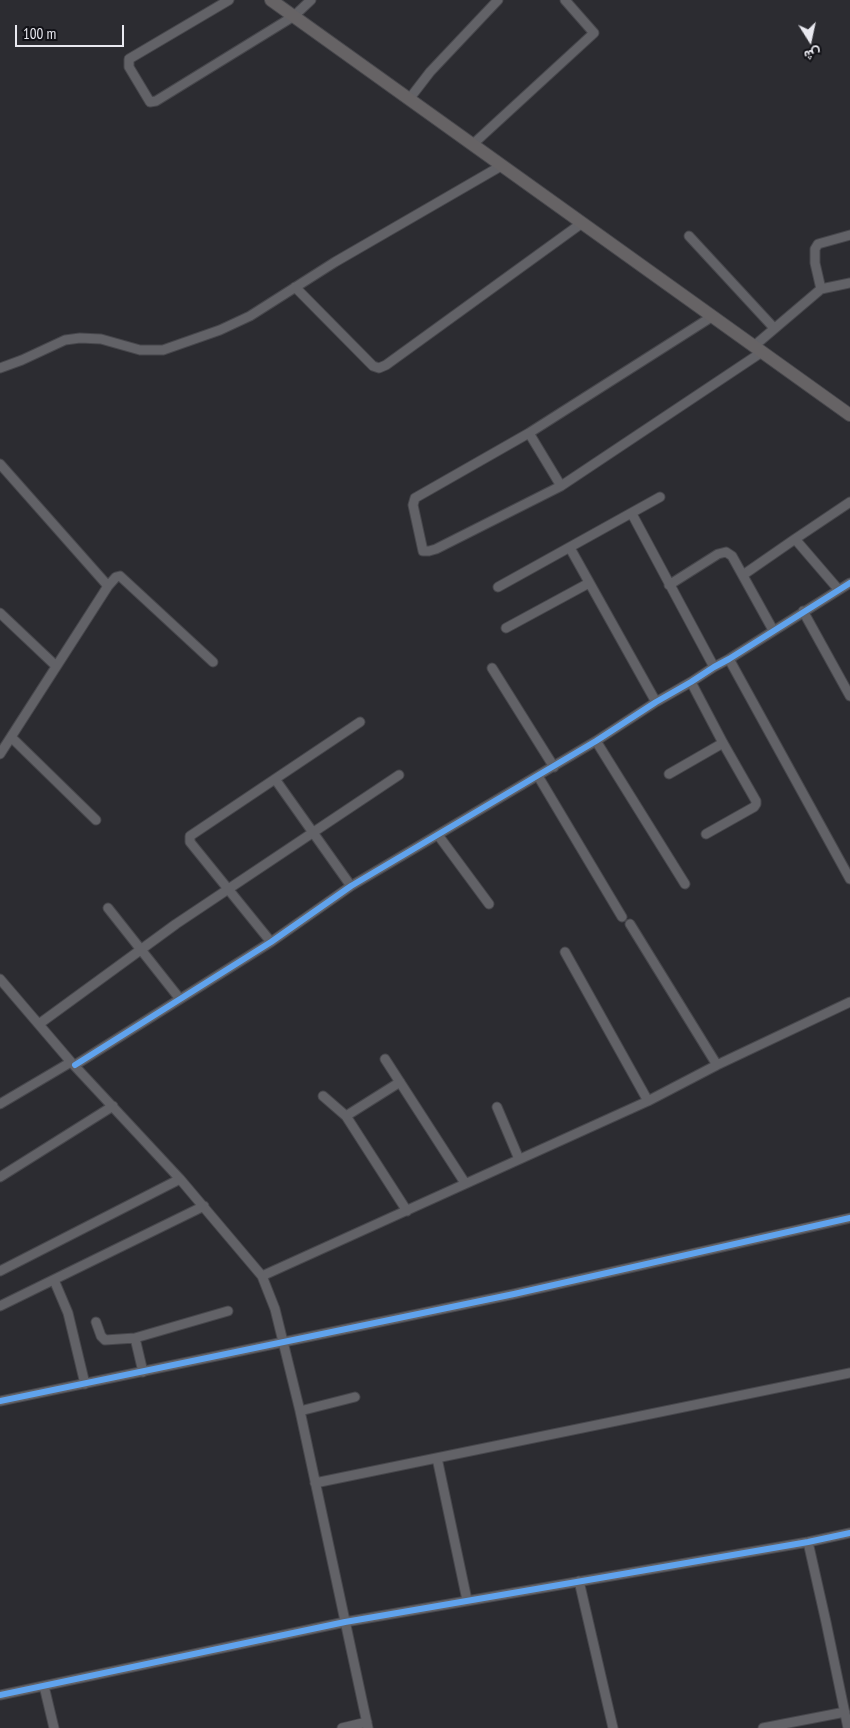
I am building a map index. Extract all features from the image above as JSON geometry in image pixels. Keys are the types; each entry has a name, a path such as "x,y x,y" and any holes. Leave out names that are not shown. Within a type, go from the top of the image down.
{"main road":[{"path":"271,0 410,98 472,146 850,415"}],"street":[{"path":"229,0 129,59 129,67 150,102 156,101 294,16 311,0"},
{"path":"410,98 430,72 498,0"},
{"path":"472,146 594,33 565,0"},
{"path":"0,368 65,340 80,338 101,339 140,350 163,350 220,330 250,316 334,262 501,166"},
{"path":"295,287 373,366 379,368 386,366 582,223"},
{"path":"821,289 815,263 815,249 818,244 825,241 850,235"},
{"path":"689,236 774,328"},
{"path":"712,316 529,433 415,498 413,505 423,551 436,549 561,486 758,349 774,328 821,289 850,283"},
{"path":"529,433 561,486"},
{"path":"0,464 108,586"},
{"path":"498,587 660,497"},
{"path":"743,575 850,502"},
{"path":"632,514 714,666"},
{"path":"795,539 838,589"},
{"path":"570,548 656,702"},
{"path":"669,585 718,554 726,552 732,556 773,630"},
{"path":"0,754 108,586 116,577 120,576 212,662"},
{"path":"0,1104 180,999 272,942 351,886 554,767 850,582"},
{"path":"506,628 588,583"},
{"path":"803,611 850,696"},
{"path":"0,613 56,666"},
{"path":"729,659 850,879"},
{"path":"492,668 554,767"},
{"path":"691,682 723,744 756,801 756,804 706,834"},
{"path":"272,942 190,842 190,836 360,722"},
{"path":"10,737 96,820"},
{"path":"596,741 685,884"},
{"path":"670,774 723,744"},
{"path":"39,1024 141,949 399,775"},
{"path":"538,776 622,917"},
{"path":"275,779 351,886"},
{"path":"438,835 489,904"},
{"path":"108,908 180,999"},
{"path":"630,924 717,1065"},
{"path":"565,952 648,1101"},
{"path":"0,979 73,1063 180,1178 262,1276 275,1309 300,1411 368,1725 342,1728"},
{"path":"262,1276 648,1101 717,1065 850,1004"},
{"path":"384,1059 465,1183"},
{"path":"346,1116 400,1082"},
{"path":"323,1096 346,1116 407,1211"},
{"path":"0,1177 113,1106"},
{"path":"497,1107 519,1159"},
{"path":"0,1271 180,1178"},
{"path":"0,1306 204,1206"},
{"path":"0,1401 514,1294 850,1218"},
{"path":"54,1280 68,1313 85,1384"},
{"path":"96,1322 101,1336 105,1340 115,1341 136,1338 228,1311"},
{"path":"136,1338 143,1372"},
{"path":"315,1483 850,1373"},
{"path":"300,1411 355,1396"},
{"path":"437,1458 467,1600"},
{"path":"0,1696 345,1622 808,1542 850,1533"},
{"path":"808,1542 848,1728"},
{"path":"579,1581 613,1728"},
{"path":"44,1686 54,1728"},
{"path":"763,1728 845,1712"}],"cycle path":[{"path":"75,1065 271,942 351,886 596,741 850,583"},
{"path":"0,1401 514,1294 850,1218"},
{"path":"0,1695 345,1622 808,1542 850,1533"}]}
